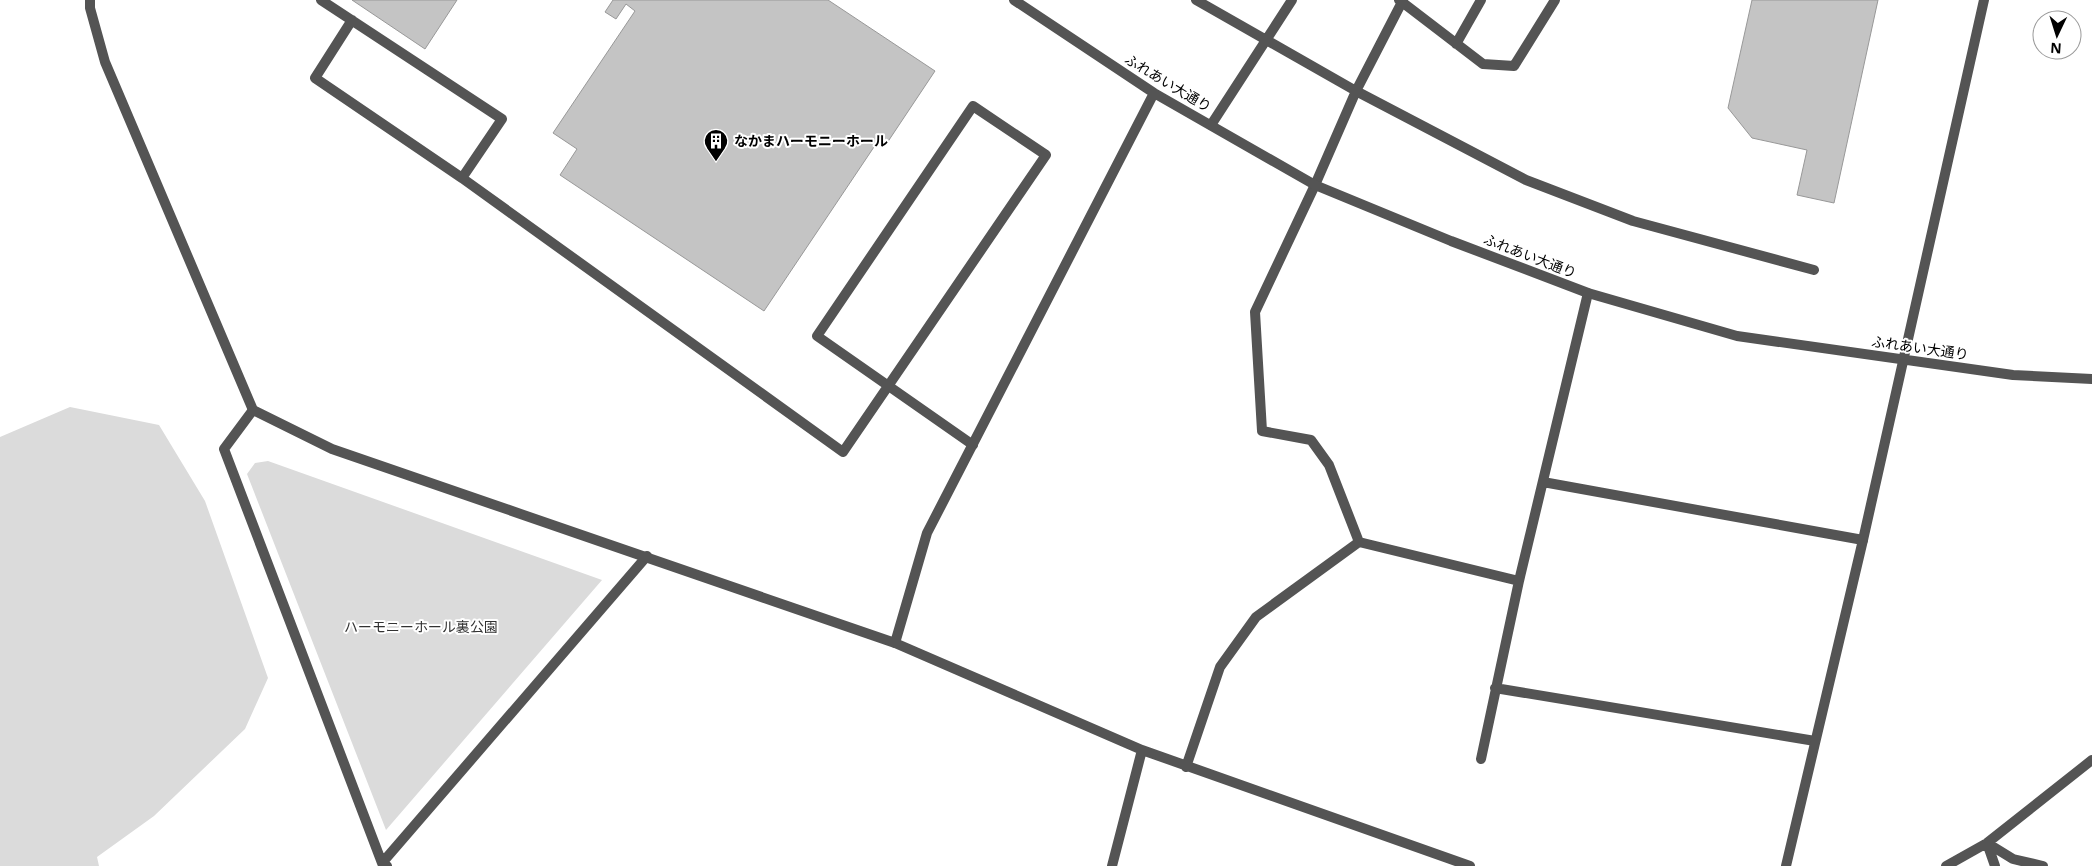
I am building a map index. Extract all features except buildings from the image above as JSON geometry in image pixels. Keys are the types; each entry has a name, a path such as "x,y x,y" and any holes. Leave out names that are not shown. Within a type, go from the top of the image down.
{"street":[{"path":"90,0 90,8 105,62 253,410 332,449 895,643 1142,750 1470,866"},
{"path":"321,0 502,119 462,178"},
{"name":"ふれあい大通り","path":"1014,0 1154,93 1315,185 1451,241 1588,293 1737,336 1902,361 2013,375 2092,378"},
{"path":"1196,0 1356,91 1526,180 1633,221 1814,270"},
{"path":"1211,125 1292,0"},
{"path":"1456,44 1481,0"},
{"path":"1359,542 1329,465 1311,440 1262,431 1255,312 1315,185 1356,91 1401,1 1483,64 1514,66 1555,0"},
{"path":"1786,866 1863,540 1984,0"},
{"path":"352,20 315,78 462,178 843,452 889,386 1046,155 973,106 818,336 889,386 972,445"},
{"path":"895,643 927,533 1154,93"},
{"path":"1481,759 1519,581 1588,293"},
{"path":"253,410 224,449 385,864 647,556"},
{"path":"1543,482 1863,540"},
{"path":"1186,767 1220,667 1256,617 1359,542 1519,581"},
{"path":"1495,688 1815,741"},
{"path":"1112,866 1142,750"},
{"path":"1946,866 1988,843 2092,760"},
{"path":"1988,843 1995,866"},
{"path":"1988,843 2013,859 2043,866"}],"green space":[{"path":"70,407 159,425 205,501 268,678 245,729 154,816 97,857 99,866 0,866 0,437"},
{"name":"ハーモニーホール裏公園","path":"268,461 602,580 386,830 247,474 255,463"}],"place":[{"name":"なかまハーモニーホール","path":"716,162"}]}
